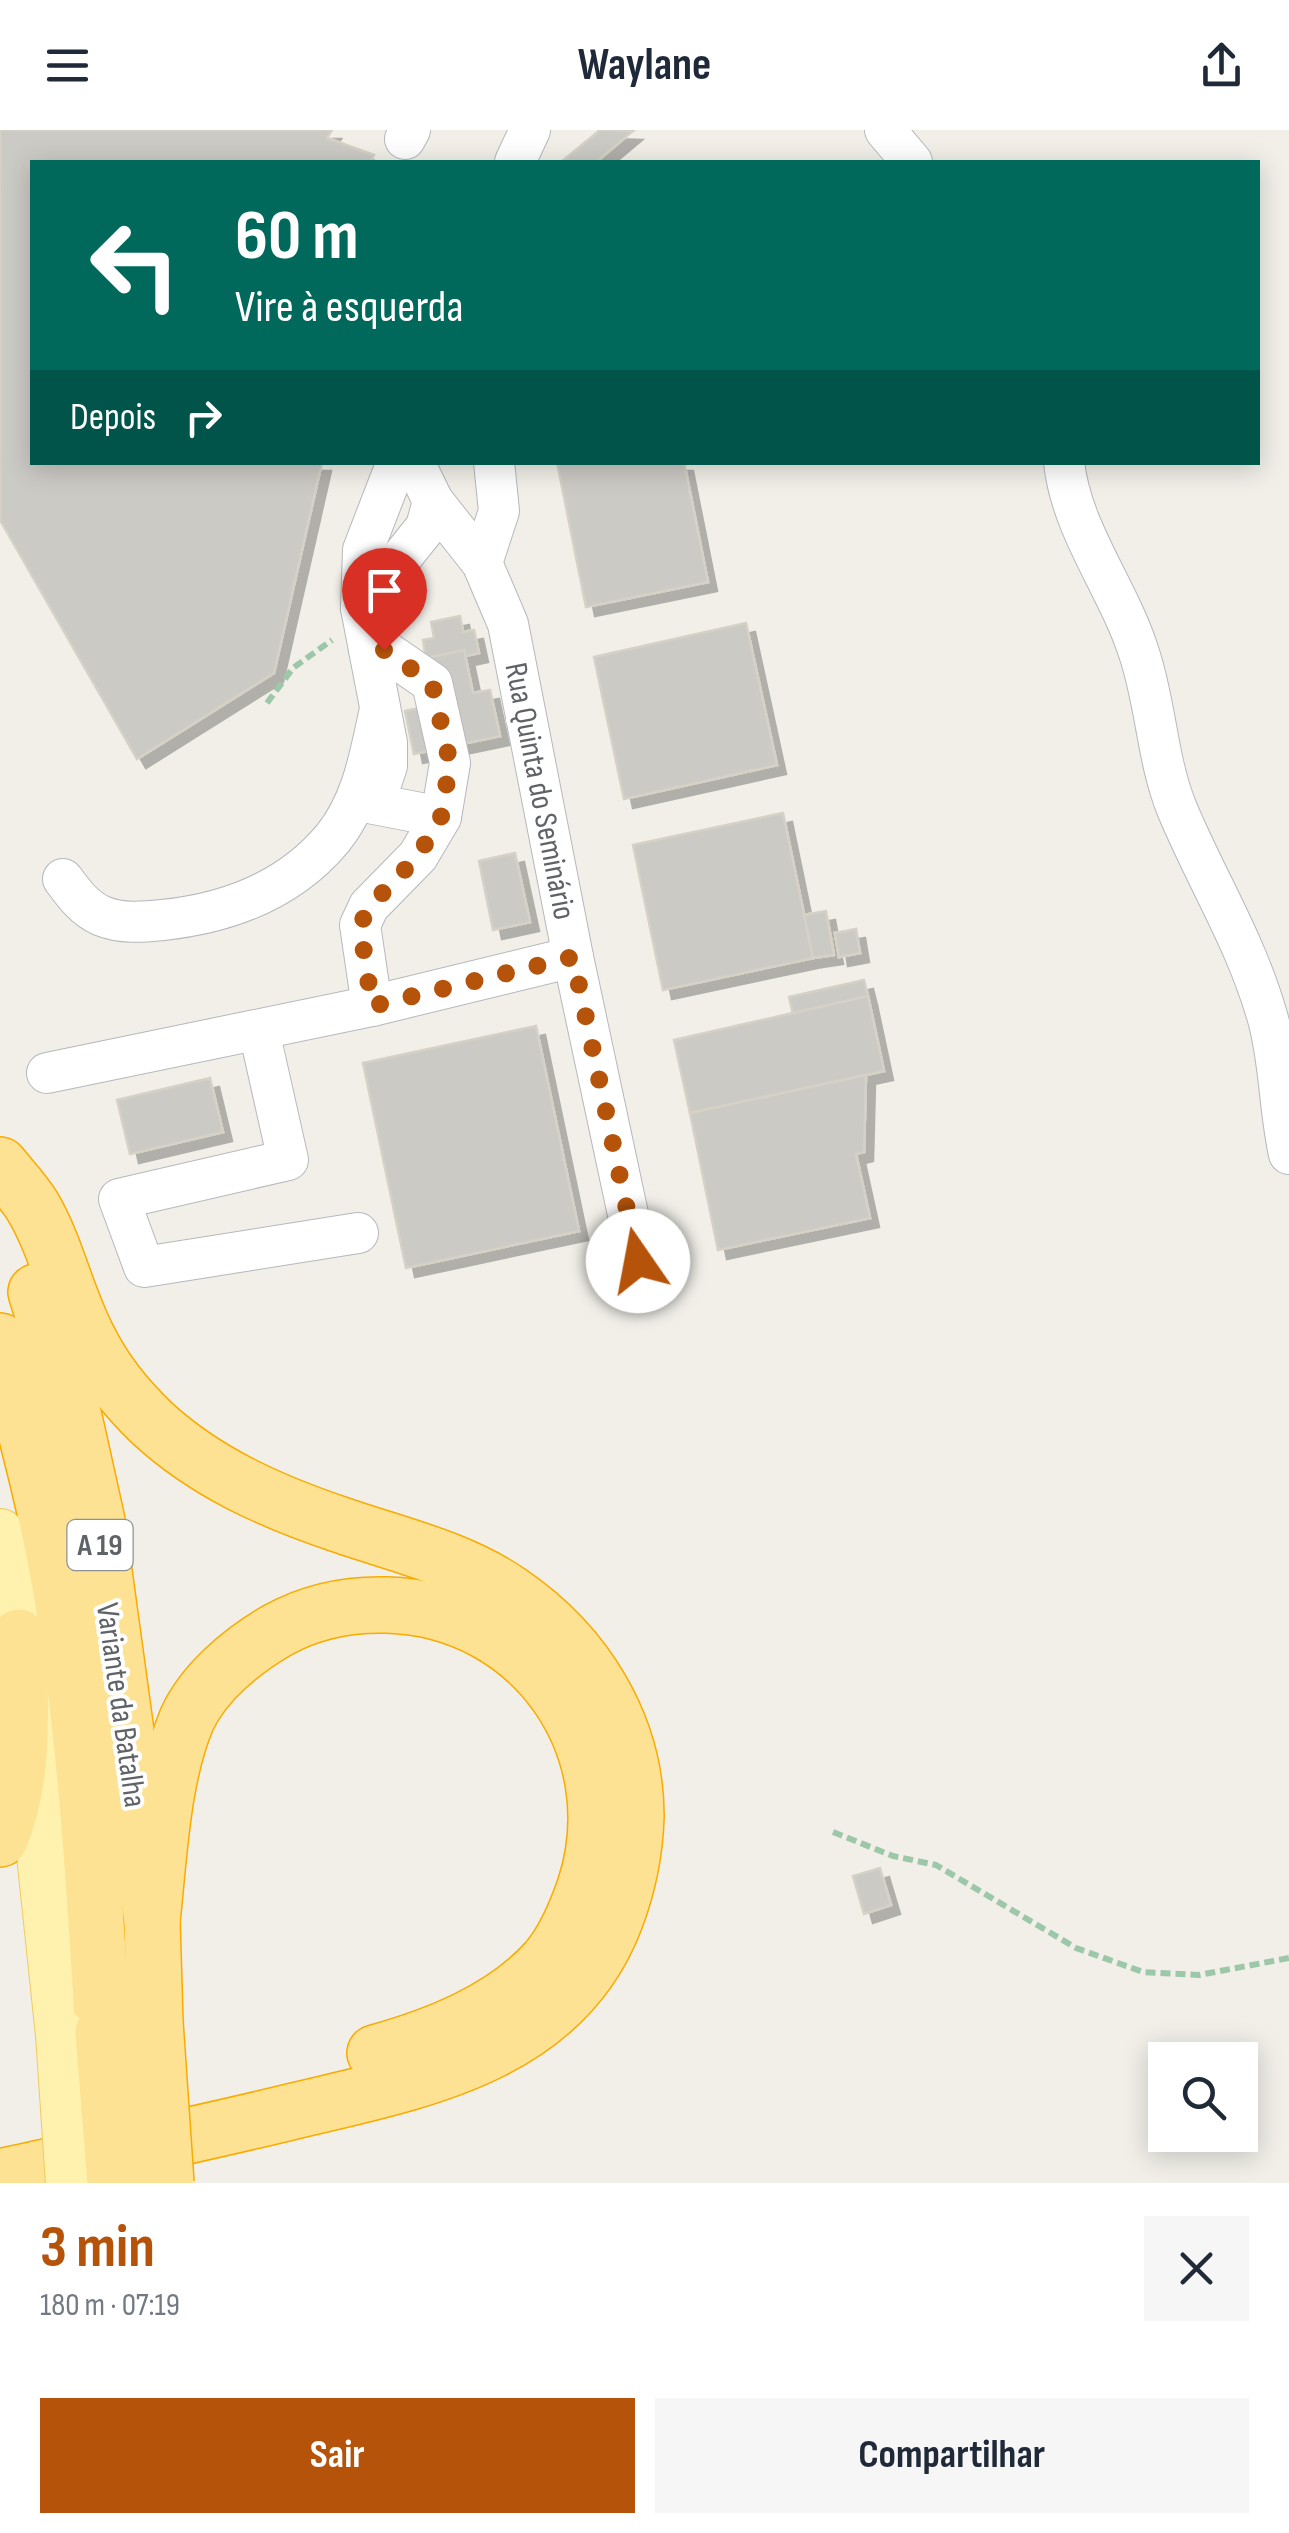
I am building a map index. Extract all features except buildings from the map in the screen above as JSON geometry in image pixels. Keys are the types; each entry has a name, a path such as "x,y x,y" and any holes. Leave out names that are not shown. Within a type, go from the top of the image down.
{"highway":[{"path":"0,1165 33,1206 88,1339 125,1394 150,1421 209,1468 242,1486 478,1574 510,1592 545,1620 587,1666 621,1729 631,1758 636,1793 633,1860 610,1932 579,1985 530,2029 488,2054 394,2087 0,2177"},
{"name":"Variante da Batalha","path":"0,1180 71,1404 86,1464 152,1921 106,2030 166,2183"},
{"name":"Variante da Batalha","path":"0,1340 40,1483 60,1587 91,1850 115,2183"},
{"path":"0,2141 302,2073 395,2047 462,2021 517,1988 548,1960 570,1926 591,1866 596,1801 591,1766 580,1732 557,1693 527,1660 474,1623 441,1610 402,1605 358,1604 302,1616 252,1644 215,1680 188,1716 174,1758 152,1921"},
{"path":"0,1839 16,1787 20,1746 12,1615"}],"main road":[{"path":"0,1534 12,1615 106,2030 71,2183"}],"street":[{"path":"516,160 530,130"},
{"path":"885,130 910,160"},
{"path":"396,465 363,550 356,631 387,743 387,766 374,804 441,817"},
{"name":"Rua Quinta do Seminário","path":"415,465 433,501 482,563 508,624 638,1261"},
{"path":"482,563 499,511 494,465"},
{"path":"1064,465 1066,484 1095,556 1120,600 1140,656 1176,806 1240,938 1269,1022 1289,1154"},
{"path":"363,550 384,523 433,501"},
{"path":"356,631 426,528 433,501"},
{"path":"356,631 432,683 450,763 441,817 418,856 370,906 360,925 372,1006"},
{"path":"63,879 80,902 102,916 122,921 183,918 262,895 317,855 351,810 364,782 380,709"},
{"path":"47,1074 372,1006 573,957"},
{"path":"259,1031 288,1160 119,1199 144,1267 358,1234"}],"path":[{"path":"267,703 294,668 356,631"},
{"path":"833,1832 893,1856 936,1866 1076,1948 1143,1972 1198,1975 1289,1958"}],"route":[{"path":"384,650 432,683 450,763 441,817 418,856 370,906 360,925 372,1006 573,957 638,1261"}]}
